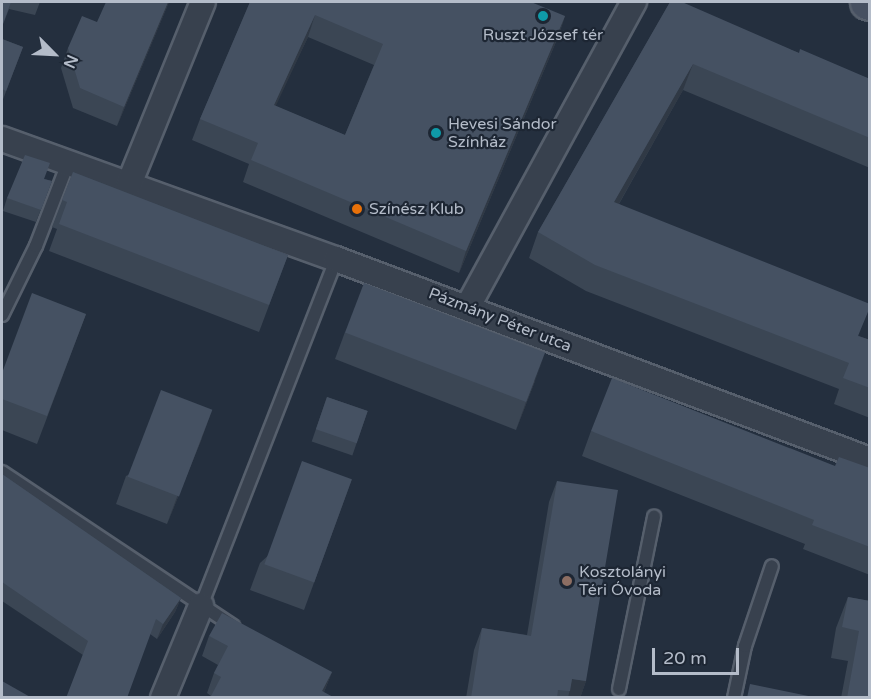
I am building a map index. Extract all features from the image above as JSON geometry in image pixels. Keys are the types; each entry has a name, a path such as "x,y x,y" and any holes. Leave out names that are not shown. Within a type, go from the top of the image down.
{"street":[{"path":"129,184 203,2"},
{"path":"467,308 634,2"},
{"name":"Pázmány Péter utca","path":"2,139 336,259 870,460"},
{"path":"163,698 201,606"}],"lane":[{"path":"2,315 36,246 68,163"},
{"path":"201,606 336,259"},
{"path":"2,472 241,631"},
{"path":"619,689 654,517"},
{"path":"734,698 746,646 772,566"}],"building":[{"path":"2,2 11,2 2,26"},
{"path":"106,2 168,2 124,107 80,88 68,48 82,16 97,22"},
{"path":"250,2 531,2 565,16 466,251 251,160 258,143 200,119","holes":["315,15 383,44 345,135 274,105"]},
{"path":"670,2 682,2 799,53 800,49 870,79 870,138 693,64 614,202 870,304 858,336 870,340 870,388 843,378 849,363 595,265 538,232"},
{"path":"2,39 23,47 6,91 2,89"},
{"path":"25,155 50,163 44,179 52,181 41,210 7,198"},
{"path":"73,172 288,255 269,305 59,224 67,202 62,200"},
{"path":"364,283 545,353 526,402 345,332"},
{"path":"32,293 86,314 47,416 2,399 2,373"},
{"path":"612,378 835,466 839,457 870,468 870,547 812,525 814,520 591,431"},
{"path":"161,390 212,410 179,497 128,477"},
{"path":"327,397 368,411 357,443 316,429"},
{"path":"302,461 352,479 314,582 264,564"},
{"path":"2,474 181,598 163,624 156,619 127,698 66,698 88,641 2,582"},
{"name":"Kosztolányi Téri Óvoda","path":"557,481 618,490 586,681 572,679 570,691 558,690 557,698 471,698 482,628 531,636"},
{"path":"848,597 870,601 870,698 847,698 859,631 842,627"},
{"path":"222,613 332,672 322,691 335,698 210,698 221,677 214,673 228,646 209,636"},
{"path":"2,681 32,698 2,698"},
{"path":"750,684 818,698 747,698"}],"place":[{"name":"Ruszt József tér","path":"543,16"},
{"name":"Hevesi Sándor Színház","path":"436,133"},
{"name":"Színész Klub","path":"357,209"},
{"name":"Kosztolányi Téri Óvoda","path":"567,581"}]}
